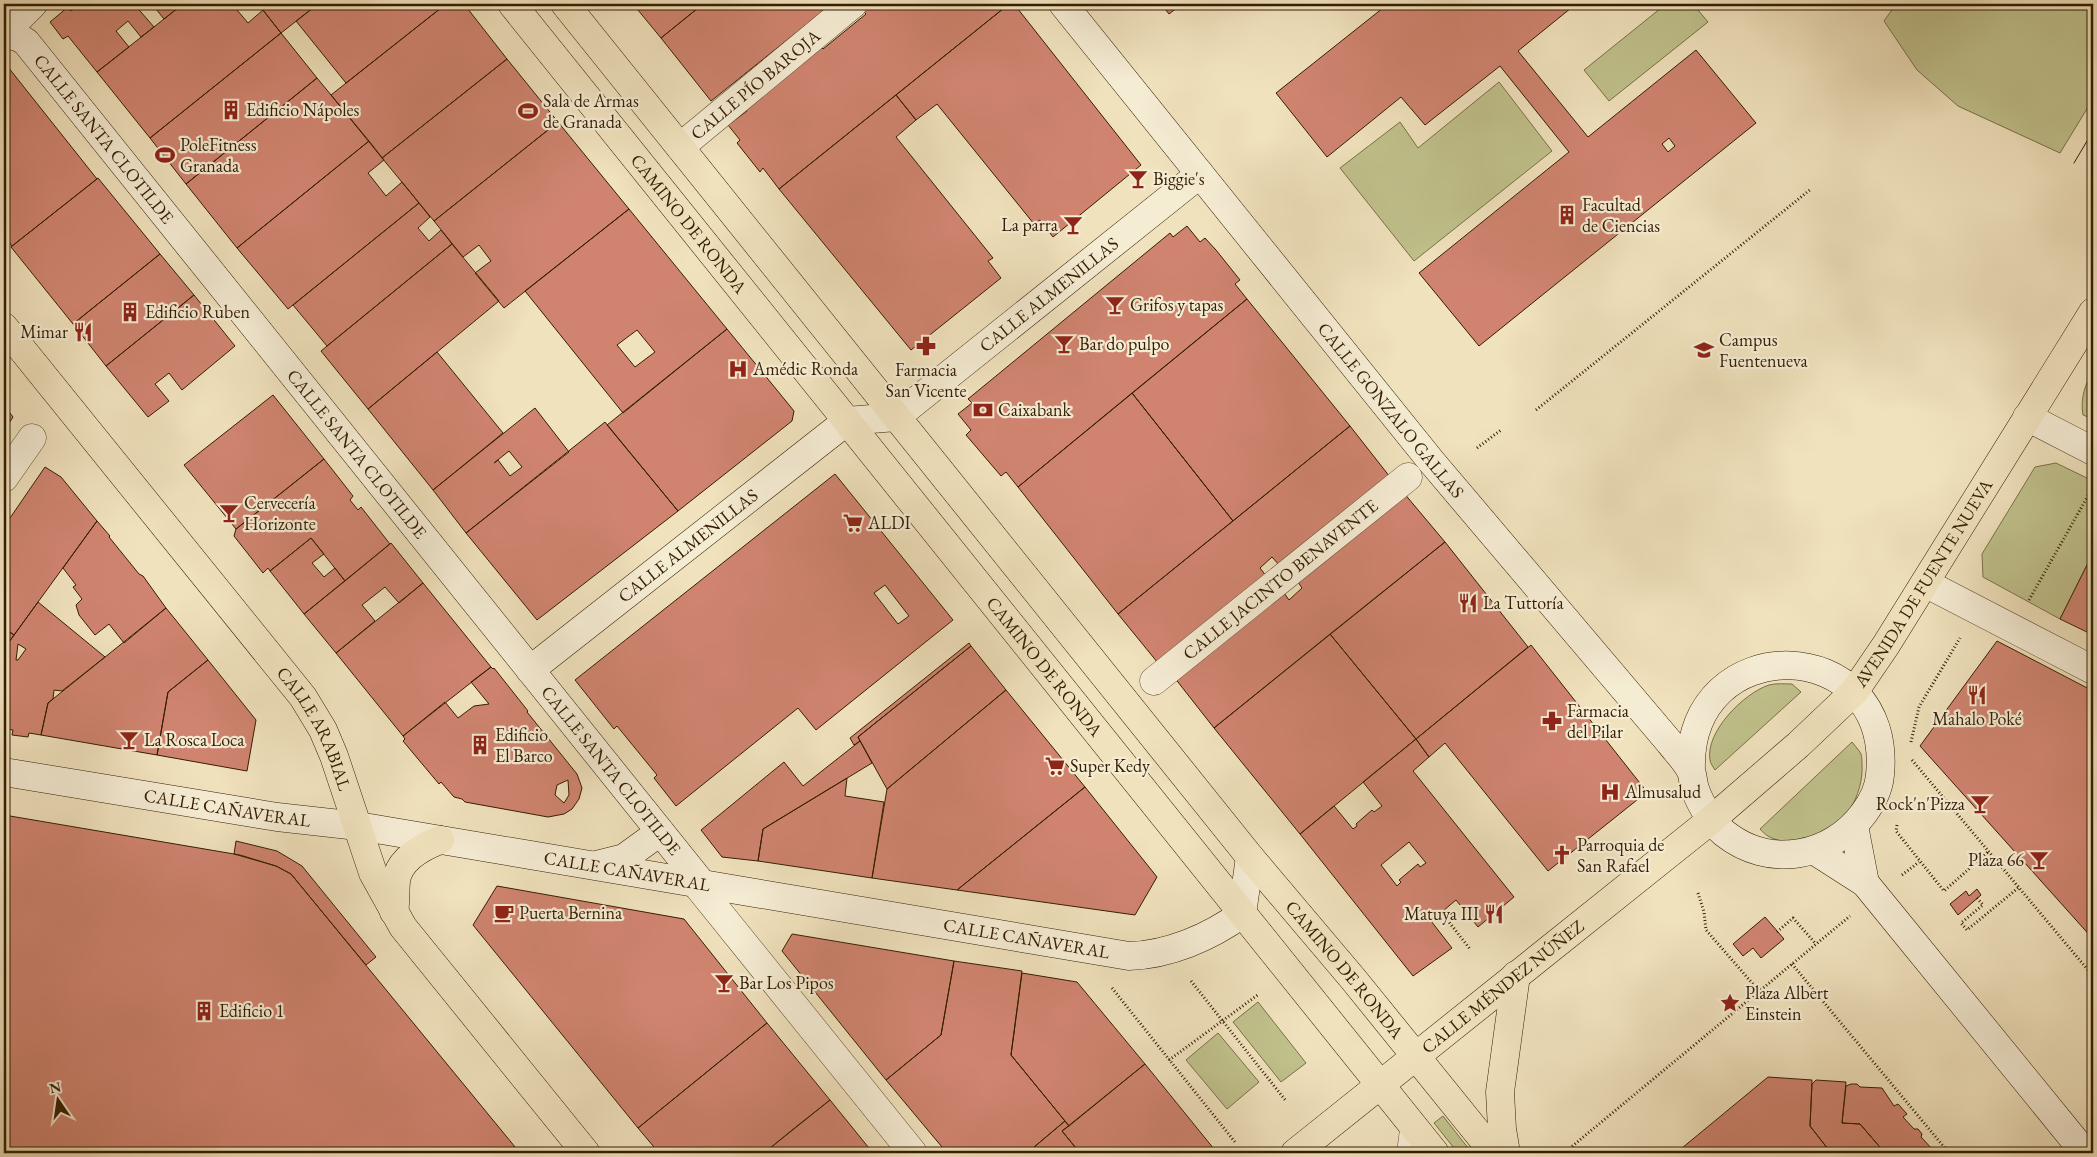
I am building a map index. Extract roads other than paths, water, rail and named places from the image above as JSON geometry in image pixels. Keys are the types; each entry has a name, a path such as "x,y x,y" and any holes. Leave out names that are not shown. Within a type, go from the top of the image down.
{"main road":[{"name":"CAMINO DE RONDA","path":"512,4 1435,1153"},
{"name":"CAMINO DE RONDA","path":"565,4 1250,857 1494,1153"},
{"name":"AVENIDA DE FUENTE NUEVA","path":"1712,820 1798,745 1854,692 1925,583 2093,312"},
{"name":"CALLE ARABIAL","path":"4,327 303,697 327,738 373,873 394,912 408,934 586,1153"},
{"name":"CALLE MÉNDEZ NÚÑEZ","path":"1296,1153 1712,820"},
{"path":"394,912 396,880 403,864 425,846 440,840"},
{"path":"1506,1153 1502,1129 1500,1092 1516,975"}],"street":[{"path":"4,34 33,4"},
{"name":"CALLE PÍO BAROJA","path":"680,147 853,4"},
{"name":"CALLE GONZALO GALLAS","path":"1063,4 1431,461 1691,770"},
{"name":"CALLE SANTA CLOTILDE","path":"4,34 18,37 26,42 660,832 913,1153"},
{"name":"CALLE ALMENILLAS","path":"896,416 1200,174"},
{"path":"846,420 896,416"},
{"path":"2027,417 2093,451"},
{"name":"CALLE ALMENILLAS","path":"530,670 846,420"},
{"path":"4,478 32,438"},
{"name":"CALLE JACINTO BENAVENTE","path":"1154,681 1408,477"},
{"path":"1925,583 2093,670"},
{"name":"CALLE GONZALO GALLAS","path":"1780,664 1803,665 1817,669 1837,679 1854,692 1866,707 1875,724 1881,750 1880,777 1872,802 1854,826 1836,841 1815,851 1780,855 1762,852 1738,842 1712,820 1696,791 1691,770 1690,753 1693,736 1706,708 1726,685 1751,671 1780,664"},
{"name":"CALLE CAÑAVERAL","path":"4,772 300,821 358,826 1129,956 1152,953 1193,941 1218,929 1242,914"},
{"path":"1854,826 1865,883"},
{"path":"590,866 619,860 634,852 660,832"},
{"path":"1815,851 1865,883 2085,1153"},
{"path":"1242,914 1250,857"}],"lane":[{"path":"1406,1153 1410,1122"}],"tram line":[{"path":"2074,163 2093,131"},
{"path":"2090,173 2093,168"}],"place":[{"name":"Edificio Nápoles","path":"231,110"},
{"name":"Sala de Armas de Granada","path":"528,111"},
{"name":"PoleFitness Granada","path":"165,155"},
{"name":"Biggie's","path":"1138,179"},
{"name":"Facultad de Ciencias","path":"1567,215"},
{"name":"La parra","path":"1073,225"},
{"name":"Grifos y tapas","path":"1115,305"},
{"name":"Edificio Ruben","path":"130,312"},
{"name":"Mimar","path":"83,332"},
{"name":"Bar do pulpo","path":"1064,344"},
{"name":"Farmacia San Vicente","path":"926,346"},
{"name":"Campus Fuentenueva","path":"1704,350"},
{"name":"Amédic Ronda","path":"738,369"},
{"name":"Caixabank","path":"983,410"},
{"name":"Cervecería Horizonte","path":"229,513"},
{"name":"ALDI","path":"853,523"},
{"name":"La Tuttoría","path":"1468,603"},
{"name":"Mahalo Poké","path":"1977,695"},
{"name":"Farmacia del Pilar","path":"1552,721"},
{"name":"La Rosca Loca","path":"129,740"},
{"name":"Edificio El Barco","path":"480,745"},
{"name":"Super Kedy","path":"1055,766"},
{"name":"Almusalud","path":"1610,792"},
{"name":"Rock'n'Pizza","path":"1980,804"},
{"name":"Parroquia de San Rafael","path":"1562,855"},
{"name":"Plaza 66","path":"2039,860"},
{"name":"Puerta Bernina","path":"504,913"},
{"name":"Matuya III","path":"1494,914"},
{"name":"Bar Los Pipos","path":"724,983"},
{"name":"Plaza Albert Einstein","path":"1730,1003"},
{"name":"Edificio 1","path":"204,1011"}]}
